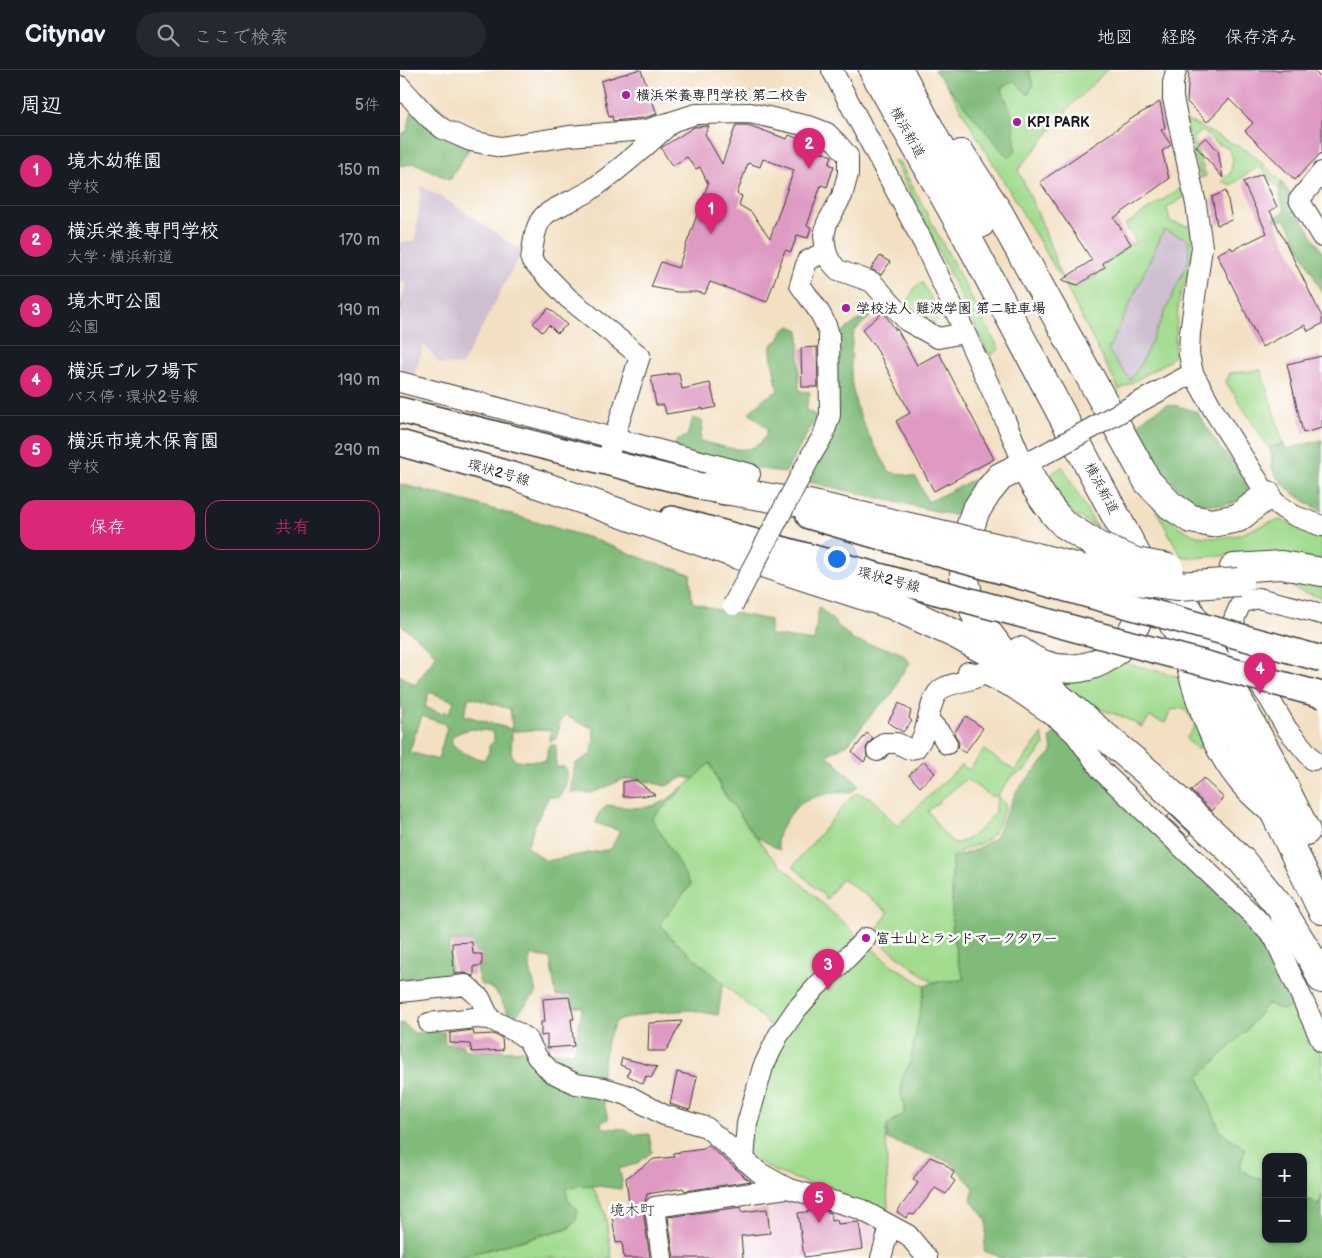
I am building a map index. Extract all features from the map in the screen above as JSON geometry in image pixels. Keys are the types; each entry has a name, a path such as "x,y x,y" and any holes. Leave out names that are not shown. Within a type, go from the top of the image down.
{"highway":[{"name":"横浜新道","path":"873,70 970,244 1240,742 1281,822 1322,910"},
{"name":"横浜新道","path":"899,70 984,233 1271,760 1322,863"},
{"path":"908,70 999,213 1148,482 1170,505 1191,519 1212,523 1238,518 1268,495"},
{"path":"1024,465 984,519 974,548 973,578 990,620 1003,637 1024,654 1047,666 1069,670 1085,668 1115,652 1128,638 1138,622 1144,595 1129,540"},
{"path":"1024,465 1036,490 1048,508 1064,524 1098,546 1136,562 1170,568 1322,583"},
{"path":"1011,664 977,618 968,594 964,576 966,541 975,512 1000,477 1024,465"},
{"path":"521,478 750,559 892,604 955,634 1042,683 1152,776 1236,855 1280,907 1315,964 1322,979"},
{"path":"706,487 808,504 950,546 1122,579 1178,586 1281,565 1322,572"}],"main road":[{"path":"400,410 706,487"},
{"name":"環状2号線","path":"400,443 937,592 1322,695"},
{"path":"950,546 1322,660"}],"street":[{"path":"832,70 924,244 1024,465 1193,374"},
{"path":"1176,70 1173,83 1173,98 1196,204 1202,247 1190,336 1189,354 1193,374 1214,411 1268,495 1282,508 1295,516 1322,526"},
{"path":"400,86 428,117 443,128 459,137 488,145 512,146 569,136 646,130 696,114 750,112 827,133 848,156 848,174 842,196 827,223 824,236 826,251 830,261 838,270 872,282 908,321 938,338 964,333"},
{"path":"606,463 612,439 640,356 568,298 531,260 533,245 543,216 593,188 627,163 674,121"},
{"path":"1322,172 1299,200 1322,237"},
{"path":"734,605 823,436 830,415 829,335 822,317 800,285 807,261 826,251"},
{"path":"400,382 750,474"},
{"path":"1313,760 1287,728 1239,655 1234,619 1241,603 1258,598 1322,614"},
{"path":"877,751 884,743 898,743 915,755 916,748 923,737 932,703 940,689 972,680 976,673 1012,688 1058,719 1075,734 1102,771 1255,917 1275,939 1322,1042"},
{"path":"928,719 947,744"},
{"path":"744,1160 747,1124 763,1067 778,1036 796,1010 818,985 866,938"},
{"path":"400,992 466,985 480,998 490,1019"},
{"path":"429,1023 475,1018 490,1019 528,1040 537,1057 551,1072 564,1080 627,1095 664,1115 706,1127 760,1173 787,1188 860,1209 908,1236 927,1258"},
{"path":"662,1258 654,1208 787,1188"},
{"path":"881,1258 890,1226"}],"shaded area":[{"path":"421,186 450,202 522,251 462,365 440,364 424,345 414,374 400,370 400,305 406,283 400,282 400,242 415,241"},
{"path":"1164,229 1188,239 1189,260 1140,366 1130,380 1108,351"},
{"path":"803,1198 855,1215 878,1231 873,1247 809,1258 748,1258 746,1240 773,1235 771,1202"}],"green space":[{"name":"KPI PARK","path":"934,70 1107,70 1069,108 1018,170 1041,221 1064,283 946,84"},
{"path":"934,70 1029,70 1033,85 1028,95 1015,81 1001,88 1012,115 1016,150 1008,158"},
{"path":"422,92 448,115 441,136 470,147 450,180 415,163 400,166 400,135 407,131 412,110"},
{"path":"1186,120 1250,152 1281,181 1280,190 1259,166 1231,185 1222,181 1231,172 1233,158 1227,147 1218,144 1202,131 1193,138 1206,176 1201,178 1189,139"},
{"path":"894,160 900,163 999,349 990,356"},
{"path":"1281,181 1322,252 1322,293 1286,220 1275,221 1274,218 1285,210 1280,196"},
{"path":"1182,187 1184,197 1167,208 1170,222 1192,227 1193,261 1181,292 1178,307 1174,356 1169,361 1119,390 1064,283 1078,288 1106,269 1103,264 1136,241 1125,225","holes":["1164,230 1188,239 1189,260 1140,366 1130,380 1108,351"]},
{"path":"922,282 939,312 934,325 927,323 905,307 915,287"},
{"path":"882,303 884,306 857,328 853,337 851,375 856,405 867,431 890,472 916,477 928,502 993,470 962,517 805,481 828,437 835,337"},
{"path":"790,326 799,330 799,391 810,392 806,410 817,416 785,473 703,458 672,447 678,440 687,436 693,418 703,421 700,441 739,449 749,449 757,446 768,429 749,413 763,399 778,391 771,345 780,339 783,331"},
{"path":"1261,370 1283,443 1269,448 1226,382 1230,373"},
{"path":"1166,405 1178,406 1197,412 1222,451 1245,471 1248,491 1241,498 1227,504 1203,503 1189,497 1168,477 1159,465 1137,425"},
{"path":"1322,440 1322,511 1300,498 1280,480 1272,467 1269,448 1283,443 1286,449"},
{"path":"1062,466 1097,528 1073,513 1054,494 1049,476"},
{"path":"400,484 469,502 593,539 690,574 692,602 715,609 770,620 770,635 814,641 819,607 854,641 893,650 903,654 910,663 899,678 892,695 875,710 849,743 827,755 859,785 851,793 823,795 810,799 798,806 779,834 777,840 780,850 755,836 722,790 710,763 694,779 684,777 666,786 636,779 624,779 592,793 570,792 575,764 591,754 594,739 593,728 565,715 560,721 556,739 550,741 551,730 512,731 511,753 514,759 520,761 546,761 549,745 556,745 556,767 564,767 567,770 566,782 559,798 549,796 535,824 527,847 546,861 611,849 620,831 596,823 599,813 607,805 631,808 654,805 668,799 687,785 652,818 691,885 660,923 669,936 723,983 718,1015 691,1010 649,1013 616,1021 607,1041 601,1082 569,1072 550,1053 575,1052 582,1007 573,1007 571,995 556,996 550,958 531,955 530,968 536,993 513,1019 497,994 480,984 477,968 483,968 483,953 475,952 473,941 449,942 451,982 400,997 400,721 403,711 400,707 400,675 415,685 436,656 430,648 400,624","holes":["429,692 454,701 450,712 445,711 443,714 425,707","469,697 510,709 512,726 510,729 464,715","422,716 445,724 447,727 438,760 409,752","472,729 490,731 494,734 494,741 489,746 489,752 484,760 475,758 454,746 453,737 460,732"]},
{"path":"1149,497 1179,527 1196,536 1219,538 1239,535 1280,520 1290,523 1308,534 1322,539 1322,562 1244,554 1193,558 1181,556"},
{"path":"1291,583 1322,585 1322,598 1293,588"},
{"path":"1109,659 1185,678 1208,739 1198,750 1186,739 1196,724 1184,708 1171,710 1165,723 1150,717 1142,727 1121,716 1097,708 1047,677"},
{"path":"1060,729 1264,918 1299,1005 1282,1010 1267,1004 1245,1032 1199,1077 1220,1131 1245,1149 1239,1170 1262,1180 1262,1243 1307,1243 1307,1200 1319,1205 1322,1196 1322,1258 998,1258 998,1256 984,1251 987,1221 971,1200 974,1188 950,1162 887,1139 887,1125 904,1114 901,1084 910,1063 925,986 964,979 958,962 952,933 952,858 975,850 995,838 1017,790 1052,752 1050,737"},
{"path":"1042,734 1044,746 1024,771 1012,776 997,796 991,796 966,779 928,811 941,830 954,844 976,833 990,820 994,813 998,796 1006,806 996,828 988,839 961,851 952,858 958,962 964,979 932,982 872,936 889,912 842,878 827,899 793,866 852,796 857,793 871,798 897,826 962,765 969,770 984,750 1015,771"},
{"path":"710,763 722,791 770,855 863,941 892,965 925,986 910,1063 903,1076 901,1094 904,1114 890,1123 886,1131 888,1213 774,1171 737,1149 777,1031 669,936 660,923 652,818"},
{"path":"1267,1004 1299,1005 1322,1054 1322,1196 1319,1205 1307,1200 1307,1153 1262,1153 1262,1180 1239,1170 1245,1149 1220,1131 1198,1077 1245,1032"},
{"path":"400,1023 404,1024 414,1033 444,1032 445,1044 463,1045 463,1049 470,1050 471,1052 529,1050 602,1095 608,1119 601,1123 602,1128 623,1129 637,1135 649,1134 652,1152 636,1164 619,1169 622,1180 621,1189 586,1185 566,1189 568,1200 578,1210 576,1219 570,1227 457,1258 400,1258"},
{"path":"576,1185 592,1185 605,1213 612,1258 457,1258 570,1228 566,1189"}],"building":[{"name":"横浜栄養専門学校 第二校舎","path":"641,70 657,114 643,118 613,121 612,116 609,117 601,81"},
{"path":"1189,70 1313,70 1322,79 1322,152 1295,180 1245,131 1253,123 1229,99 1207,122 1187,102"},
{"path":"1160,102 1165,128 1161,130 1171,145 1162,151 1169,179 1114,218 1131,244 1102,263 1105,267 1078,285 1062,280 1092,260 1040,182 1134,117"},
{"path":"736,125 748,125 787,139 789,135 808,142 807,146 832,156 829,164 834,166 827,187 821,185 807,226 811,227 808,238 797,235 791,252 785,250 767,302 710,282 705,294 677,292 651,287 661,262 678,268 708,184 700,167 696,169 687,157 672,166 661,148 694,127 709,126 705,134 722,164","holes":["763,159 794,170 770,238 751,212 739,205 742,196 737,194 748,163 760,167"]},
{"path":"1206,137 1218,151 1223,178 1196,146"},
{"path":"1262,174 1277,207 1270,211 1322,317 1322,324 1308,331 1305,325 1262,347 1217,254 1231,247 1232,250 1267,233 1243,182"},
{"path":"1226,191 1232,220 1217,225 1212,197"},
{"path":"880,256 890,262 881,275 871,269"},
{"path":"549,308 567,325 557,333 549,325 542,332 533,323"},
{"path":"883,312 897,329 917,365 939,353 994,459 934,491 896,421 910,413 873,342 862,330"},
{"path":"817,347 818,387 802,387 801,348"},
{"path":"1322,356 1322,428 1303,433 1287,364"},
{"path":"679,373 682,389 710,383 716,407 666,414 664,405 656,405 651,377"},
{"path":"899,703 911,711 909,718 912,721 903,732 888,722"},
{"path":"966,716 983,728 965,753 958,748 959,743 954,733"},
{"path":"867,733 873,738 866,748 867,757 864,762 852,752"},
{"path":"924,761 935,773 920,787 909,775"},
{"path":"1203,778 1224,798 1212,811 1191,791"},
{"path":"636,780 655,795 623,797 623,782"},
{"path":"1170,814 1191,834 1188,837 1167,817"},
{"path":"472,942 473,954 482,954 482,966 474,966 474,977 465,973 454,974 452,943"},
{"path":"569,997 574,1019 571,1019 574,1046 547,1048 547,1035 541,1036 541,1022 545,1022 543,999"},
{"path":"682,1021 666,1051 648,1051 649,1023"},
{"path":"473,1030 474,1035 493,1034 502,1038 503,1050 472,1052 470,1044 450,1043 450,1033"},
{"path":"622,1058 657,1067 651,1078 646,1076 643,1084 627,1075 630,1069 620,1065"},
{"path":"677,1072 697,1077 690,1110 670,1104"},
{"path":"708,1145 751,1181 685,1191 683,1188 647,1194 643,1209 650,1258 624,1258 622,1242 616,1243 612,1216 630,1212 626,1178 654,1159 674,1157 673,1153 704,1149"},
{"path":"930,1157 942,1162 954,1172 951,1178 955,1181 946,1194 935,1188 914,1215 910,1214 906,1218 897,1212 918,1183 913,1179"},
{"path":"741,1207 741,1212 767,1209 770,1233 741,1236 743,1258 674,1258 668,1217"},
{"path":"820,1210 831,1213 831,1221 837,1220 838,1224 859,1222 863,1249 804,1257 798,1213"}],"place":[{"name":"横浜栄養専門学校 第二校舎","path":"626,95"},
{"name":"KPI PARK","path":"1017,122"},
{"name":"横浜栄養専門学校","path":"809,169"},
{"name":"境木幼稚園","path":"711,234"},
{"name":"学校法人 難波学園 第二駐車場","path":"846,308"},
{"name":"横浜ゴルフ場下","path":"1260,694"},
{"name":"富士山とランドマークタワー","path":"866,938"},
{"name":"境木町公園","path":"828,990"},
{"name":"横浜市境木保育園","path":"819,1223"}],"district":[{"name":"境木町","path":"632,1210"}]}
